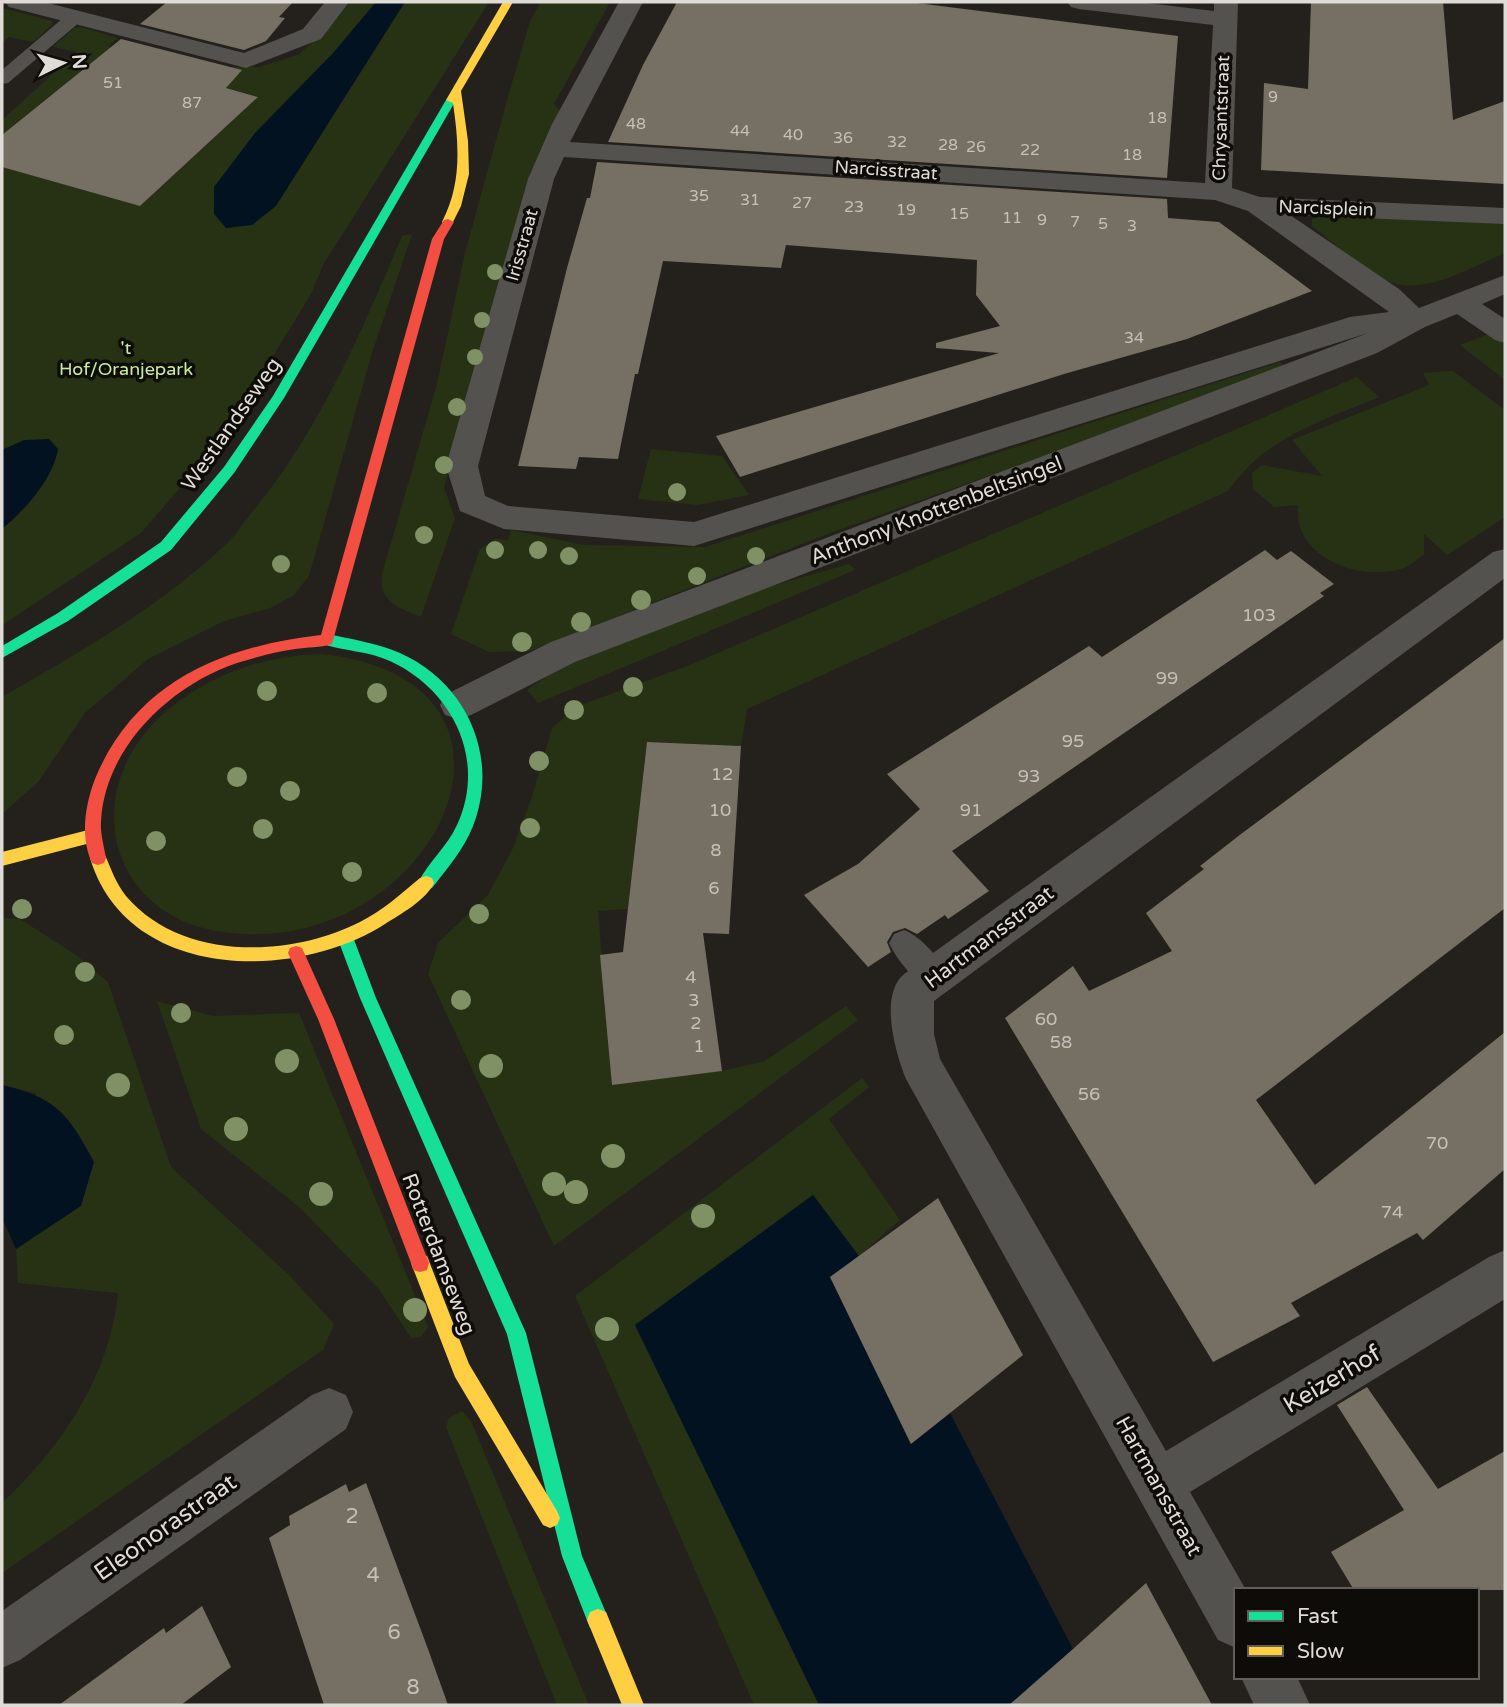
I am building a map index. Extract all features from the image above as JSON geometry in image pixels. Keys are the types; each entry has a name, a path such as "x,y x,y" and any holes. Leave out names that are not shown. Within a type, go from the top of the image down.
{"street":[{"path":"17,2 246,61 312,34 337,2"},
{"name":"Westlandseweg","path":"2,653 63,617 155,554 182,527 229,470 278,398 508,2"},
{"name":"Irisstraat","path":"471,503 462,466 538,192 555,149 631,2"},
{"path":"1079,2 1226,10"},
{"name":"Chrysantstraat","path":"1226,10 1218,192 1258,205"},
{"path":"327,640 438,239 460,202 465,149 456,90"},
{"name":"Narcisstraat","path":"555,149 1218,192"},
{"path":"420,151 425,173"},
{"name":"Narcisplein","path":"1258,205 1505,216"},
{"name":"Narcisplein","path":"1258,205 1389,296 1415,320"},
{"path":"434,217 438,239"},
{"name":"Anthony Knottenbeltsingel","path":"458,705 563,652 1367,346 1415,320 1505,284"},
{"path":"1460,302 1505,333"},
{"name":"Anthony Knottenbeltsingel","path":"471,503 504,517 694,534 1360,324 1415,320"},
{"name":"Hartmansstraat","path":"1234,1618 921,1065 913,1034 911,1012 914,993 933,976 1505,561"},
{"path":"327,640 363,644 414,663 439,682 458,705 474,739 478,773 472,809 456,845 431,879 396,909 345,937 296,953 231,956 178,944 136,919 106,885 92,836 94,801 106,767 125,735 151,706 183,681 217,662 256,649 295,641 327,640"},
{"path":"2,859 92,836"},
{"name":"Rotterdamseweg","path":"345,937 374,1010 516,1333 572,1556 633,1705"},
{"name":"Rotterdamseweg","path":"296,953 326,1019 462,1370 572,1556"},
{"name":"Keizerhof","path":"1158,1484 1505,1273"},
{"name":"Eleonorastraat","path":"2,1642 329,1412"},
{"path":"1268,1679 1283,1705"}],"lane":[{"path":"2,79 75,17"},
{"path":"904,943 933,976"}],"green space":[{"name":"'t Hof/Oranjepark","path":"348,2 489,2 323,265 311,294 223,438 141,533 2,625 2,167 140,206 258,97 227,88 229,84 215,80 232,67 259,67 298,55 316,39"},
{"path":"541,2 610,2 554,104 563,113 492,311 444,487 455,518 421,617 398,607 387,598 383,591 382,574 437,384 465,253 506,104 530,21"},
{"path":"2,8 52,21 52,25 33,42 9,37 2,43"},
{"path":"81,27 118,38 108,46 134,52 110,72 87,66 2,135 2,120 77,52 53,47 74,28"},
{"path":"1336,210 1505,218 1505,253 1438,281 1397,284 1365,268 1312,226 1312,219"},
{"path":"412,234 372,353 309,576 293,596 270,608 224,621 148,659 85,713 38,782 2,814 2,697 144,610 231,540 277,480 319,414 355,344 402,236"},
{"path":"1486,335 1505,338 1505,380 1460,345"},
{"path":"1280,362 1286,368 822,536 530,651 489,652 451,634 480,549 495,539 508,540 511,530 584,545 705,547"},
{"path":"1453,371 1505,410 1505,517 1447,555 1424,534 1424,554 1404,568 1366,572 1348,568 1317,551 1306,538 1299,523 1298,505 1274,507 1253,489 1252,473 1262,465 1322,476 1292,440 1429,385 1423,373"},
{"path":"1357,377 1379,397 1316,423 1277,444 1243,472 1228,491 747,709 741,746 647,742 628,909 598,911 612,1084 722,1071 765,1061 846,1006 858,1020 554,1246 428,974 438,943 488,895 513,848 532,797 552,728 578,706 690,665"},
{"path":"651,449 722,456 749,495 698,505 638,499"},
{"path":"849,564 855,570 538,703 527,690 567,663 740,595"},
{"path":"321,654 396,674 439,712 454,760 445,811 414,861 366,902 303,928 230,933 187,923 154,903 131,876 117,845 114,810 122,774 140,740 169,709 186,696 240,669 280,658"},
{"path":"2,918 20,919 76,955 108,982 171,1167 288,1274 334,1324 323,1350 2,1573 2,1503 44,1458 79,1408 105,1354 118,1293 18,1283 16,1249 32,1239 36,1093 2,1085"},
{"path":"157,1001 213,1016 299,1013 428,1327 421,1337 411,1338 378,1288 299,1207 201,1129"},
{"path":"862,1078 869,1087 829,1119 900,1220 859,1256 813,1195 635,1325 819,1705 754,1705 575,1296"},
{"path":"462,1411 471,1421 589,1705 557,1705 446,1427 449,1418"}],"water":[{"path":"376,2 405,2 276,206 252,225 226,228 214,214 214,187 255,133 333,53"},
{"path":"49,439 58,449 50,471 29,503 2,529 2,450 24,440"},
{"path":"2,1085 36,1096 59,1110 94,1162 81,1206 16,1249 2,1218"},
{"path":"813,1195 859,1256 830,1277 910,1443 950,1413 1073,1649 1029,1687 1037,1705 819,1705 635,1325"}],"building":[{"path":"167,2 293,2 279,17 285,18 266,41 244,50 140,24"},
{"path":"677,2 909,2 1178,36 1167,178 608,142 643,65"},
{"path":"1311,2 1443,2 1453,120 1505,101 1505,184 1261,170 1264,83 1308,89"},
{"path":"121,39 242,70 226,88 258,97 140,206 2,167 2,135"},
{"path":"597,162 1167,199 1168,218 1219,222 1312,291 1187,339 1064,374 740,477 716,436 999,353 936,348 936,343 1000,326 976,295 977,260 786,245 781,268 663,261 638,374 635,374 618,459 579,457 576,469 518,466 567,268 587,198 590,198"},
{"path":"1265,550 1277,560 1291,551 1334,584 1320,593 1324,596 952,851 989,891 948,919 945,915 917,934 905,928 893,932 887,942 891,952 868,967 804,895 858,864 920,809 887,774 1089,646 1102,657"},
{"path":"1505,638 1505,908 1256,1100 1315,1185 1505,1032 1505,1169 1423,1240 1417,1233 1291,1303 1300,1316 1213,1362 1005,1018 1073,966 1089,991 1172,951 1146,913 1204,869 1200,866 1241,834"},
{"path":"647,742 741,746 729,934 703,933 722,1071 612,1085 600,955 623,952"},
{"path":"938,1198 1023,1355 911,1444 830,1277"},
{"path":"1367,1387 1438,1489 1505,1451 1505,1590 1353,1588 1331,1552 1404,1510 1337,1405"},
{"path":"366,1483 448,1705 324,1705 269,1538 290,1525 289,1516 346,1484 349,1492"},
{"path":"1146,1583 1212,1705 1009,1705 1073,1649"},
{"path":"202,1606 231,1667 181,1705 59,1705 164,1628 166,1633"}],"traffic: fast":[{"path":"2,653 63,617 166,546 229,470 278,398 451,100"},
{"path":"327,640 377,650 405,662 435,683 457,708 471,736 476,765 474,795 465,826 449,855 426,883"},
{"path":"345,937 368,998 516,1333 572,1556 598,1620"}],"traffic: slow":[{"path":"451,100 508,2"},
{"path":"448,222 461,191 464,158 456,91"},
{"path":"2,859 92,836"},
{"path":"98,858 106,880 119,900 146,924 190,945 226,953 262,955 298,951 333,942 367,927 398,907 426,883"},
{"path":"420,1263 462,1370 550,1518"},
{"path":"598,1620 633,1705"}],"traffic: jam":[{"path":"327,640 438,239 448,222"},
{"path":"98,858 93,826 94,810 101,786 127,735 148,710 173,689 230,659 262,650 327,640"},
{"path":"296,953 326,1019 420,1263"}]}
